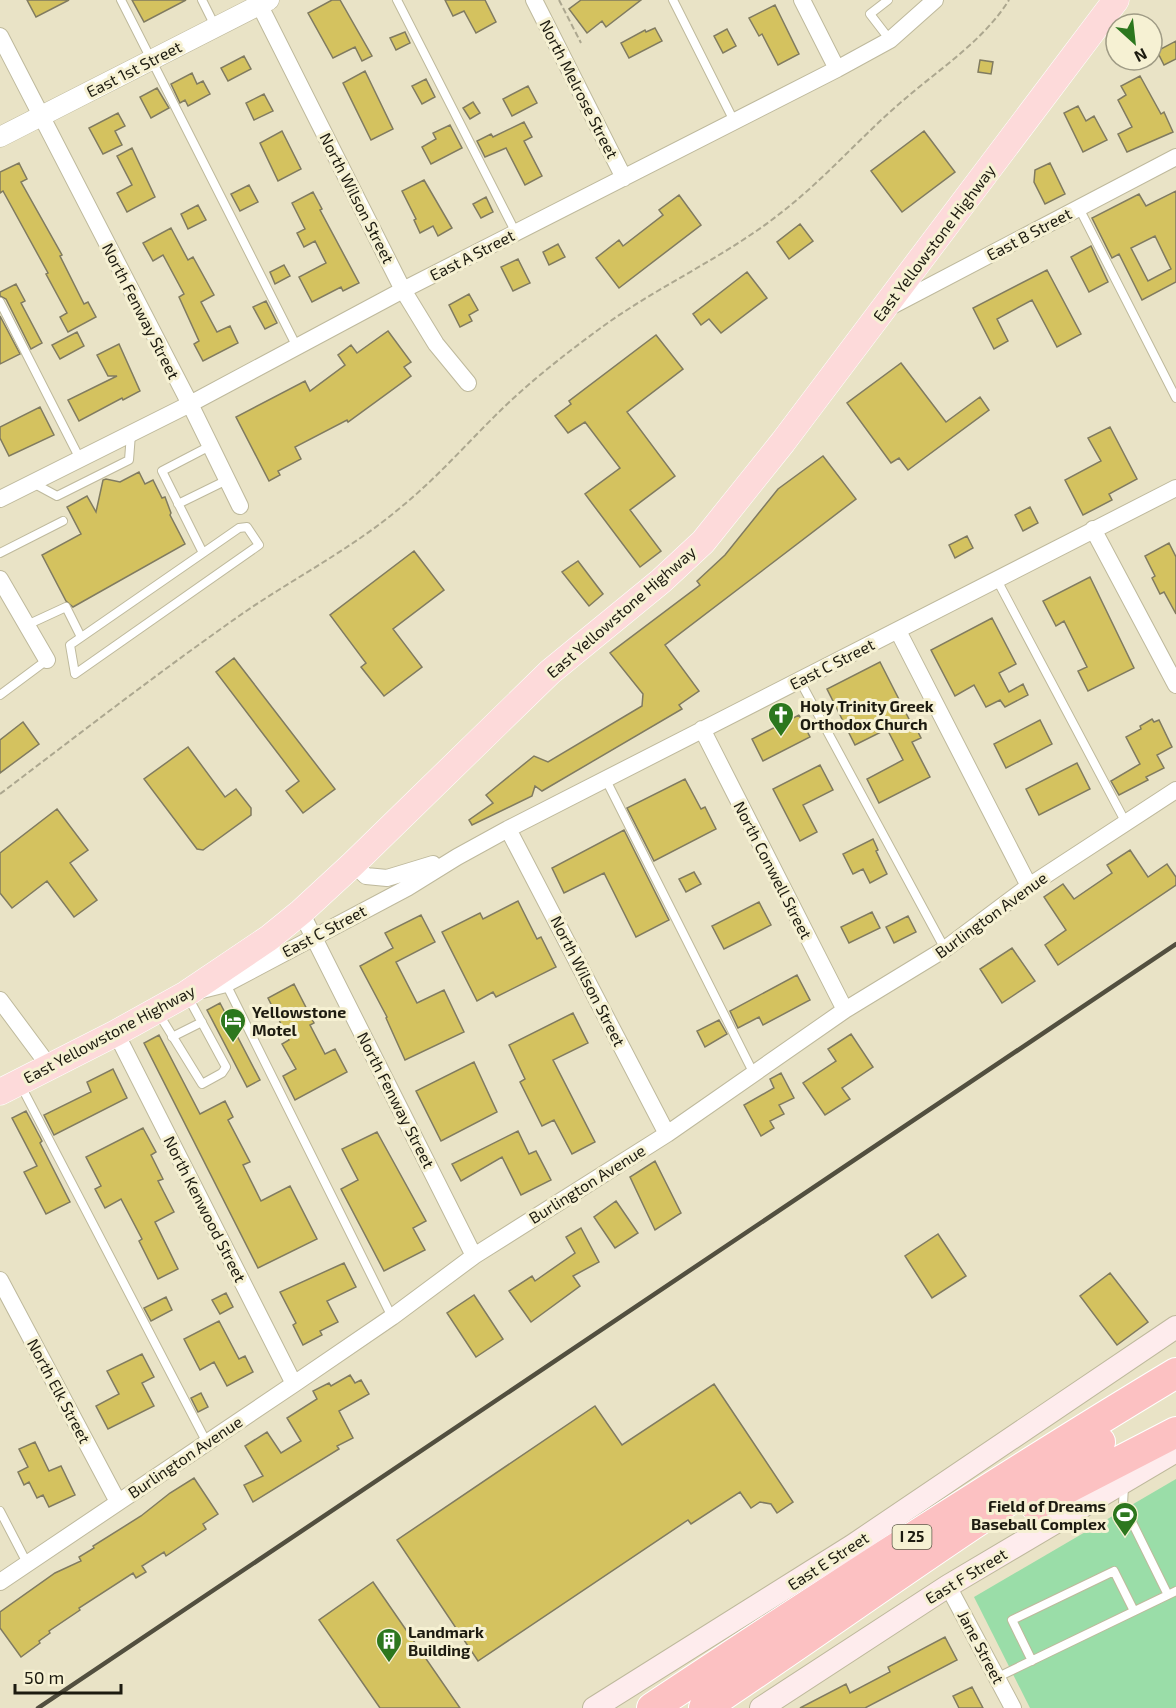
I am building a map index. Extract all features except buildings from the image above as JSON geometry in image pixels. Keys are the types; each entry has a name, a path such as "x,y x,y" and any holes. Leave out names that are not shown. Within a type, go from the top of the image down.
{"highway":[{"path":"1077,1432 1125,1392 1176,1356"},
{"name":"I 25","path":"652,1708 1077,1432 1176,1373"},
{"name":"I 25","path":"704,1708 879,1588 1176,1395"},
{"path":"879,1588 987,1529 1176,1432"}],"main road":[{"name":"East Yellowstone Highway","path":"9,1087 157,1011 269,938 353,864 550,672 661,581 703,542 783,442 883,310 1106,4"},
{"name":"East E Street","path":"594,1708 852,1546 1176,1326"},
{"name":"East F Street","path":"775,1704 948,1586 1176,1451"}],"street":[{"name":"North Melrose Street","path":"534,0 624,178"},
{"path":"802,0 837,69"},
{"name":"East A Street","path":"0,499 190,404 403,290 837,69 890,40 932,1"},
{"name":"East 1st Street","path":"0,137 262,2"},
{"name":"North Wilson Street","path":"262,2 403,290 436,344 468,383"},
{"name":"North Fenway Street","path":"0,36 190,404 240,506"},
{"name":"East B Street","path":"883,310 1176,157"},
{"name":"East C Street","path":"186,994 226,984 407,888 508,829 1176,488"},
{"path":"1093,529 1176,685"},
{"path":"0,579 46,660"},
{"path":"898,631 1029,886"},
{"name":"North Conwell Street","path":"702,729 845,1010"},
{"name":"Burlington Avenue","path":"0,1582 392,1317 474,1256 667,1134 845,1010 945,949 1029,886 1176,790"},
{"name":"North Wilson Street","path":"508,829 667,1134"},
{"name":"East C Street","path":"353,864 366,876 387,878 457,857"},
{"name":"North Fenway Street","path":"301,912 474,1256"},
{"path":"0,1000 49,1066"},
{"name":"North Kenwood Street","path":"116,1034 294,1384"},
{"name":"North Elk Street","path":"0,1280 118,1502"},
{"name":"Jane Street","path":"948,1586 1013,1708"}],"lane":[{"path":"121,0 297,347"},
{"path":"202,0 216,27"},
{"path":"397,0 516,233"},
{"path":"673,0 734,121"},
{"path":"888,0 870,14 890,40"},
{"path":"1079,208 1176,398"},
{"path":"0,302 80,459"},
{"path":"33,483 57,496 129,460 131,434"},
{"path":"203,553 162,471 210,446"},
{"path":"178,504 227,480"},
{"path":"0,553 63,521"},
{"path":"247,527 259,545 75,674 70,645 203,553 239,528 247,527"},
{"path":"997,580 1126,823"},
{"path":"25,626 66,607 81,638"},
{"path":"0,695 46,660"},
{"path":"800,681 945,949"},
{"path":"606,780 754,1074"},
{"path":"226,984 392,1317"},
{"path":"157,1011 201,1084 222,1073 225,1066 186,994"},
{"path":"172,1037 202,1022"},
{"path":"9,1087 207,1443"},
{"path":"998,1677 1172,1593 1123,1504 1122,1490 1126,1480"},
{"path":"0,1511 27,1563"},
{"path":"1032,1661 1012,1620 1114,1570 1134,1611"}],"path":[{"path":"559,0 581,43"},
{"path":"0,794 238,617 288,583 348,548 400,508 459,454 502,409 544,372 602,327 646,297 742,240 781,213 816,183 867,132 977,39 1009,0"}],"green space":[{"name":"Field of Dreams Baseball Complex","path":"1176,1479 1176,1708 1030,1708 974,1597"}],"railway":[{"path":"38,1708 1176,944"}],"place":[{"name":"Holy Trinity Greek Orthodox Church","path":"781,738"},
{"name":"Yellowstone Motel","path":"233,1044"},
{"name":"Field of Dreams Baseball Complex","path":"1125,1538"},
{"name":"Landmark Building","path":"389,1664"}]}
